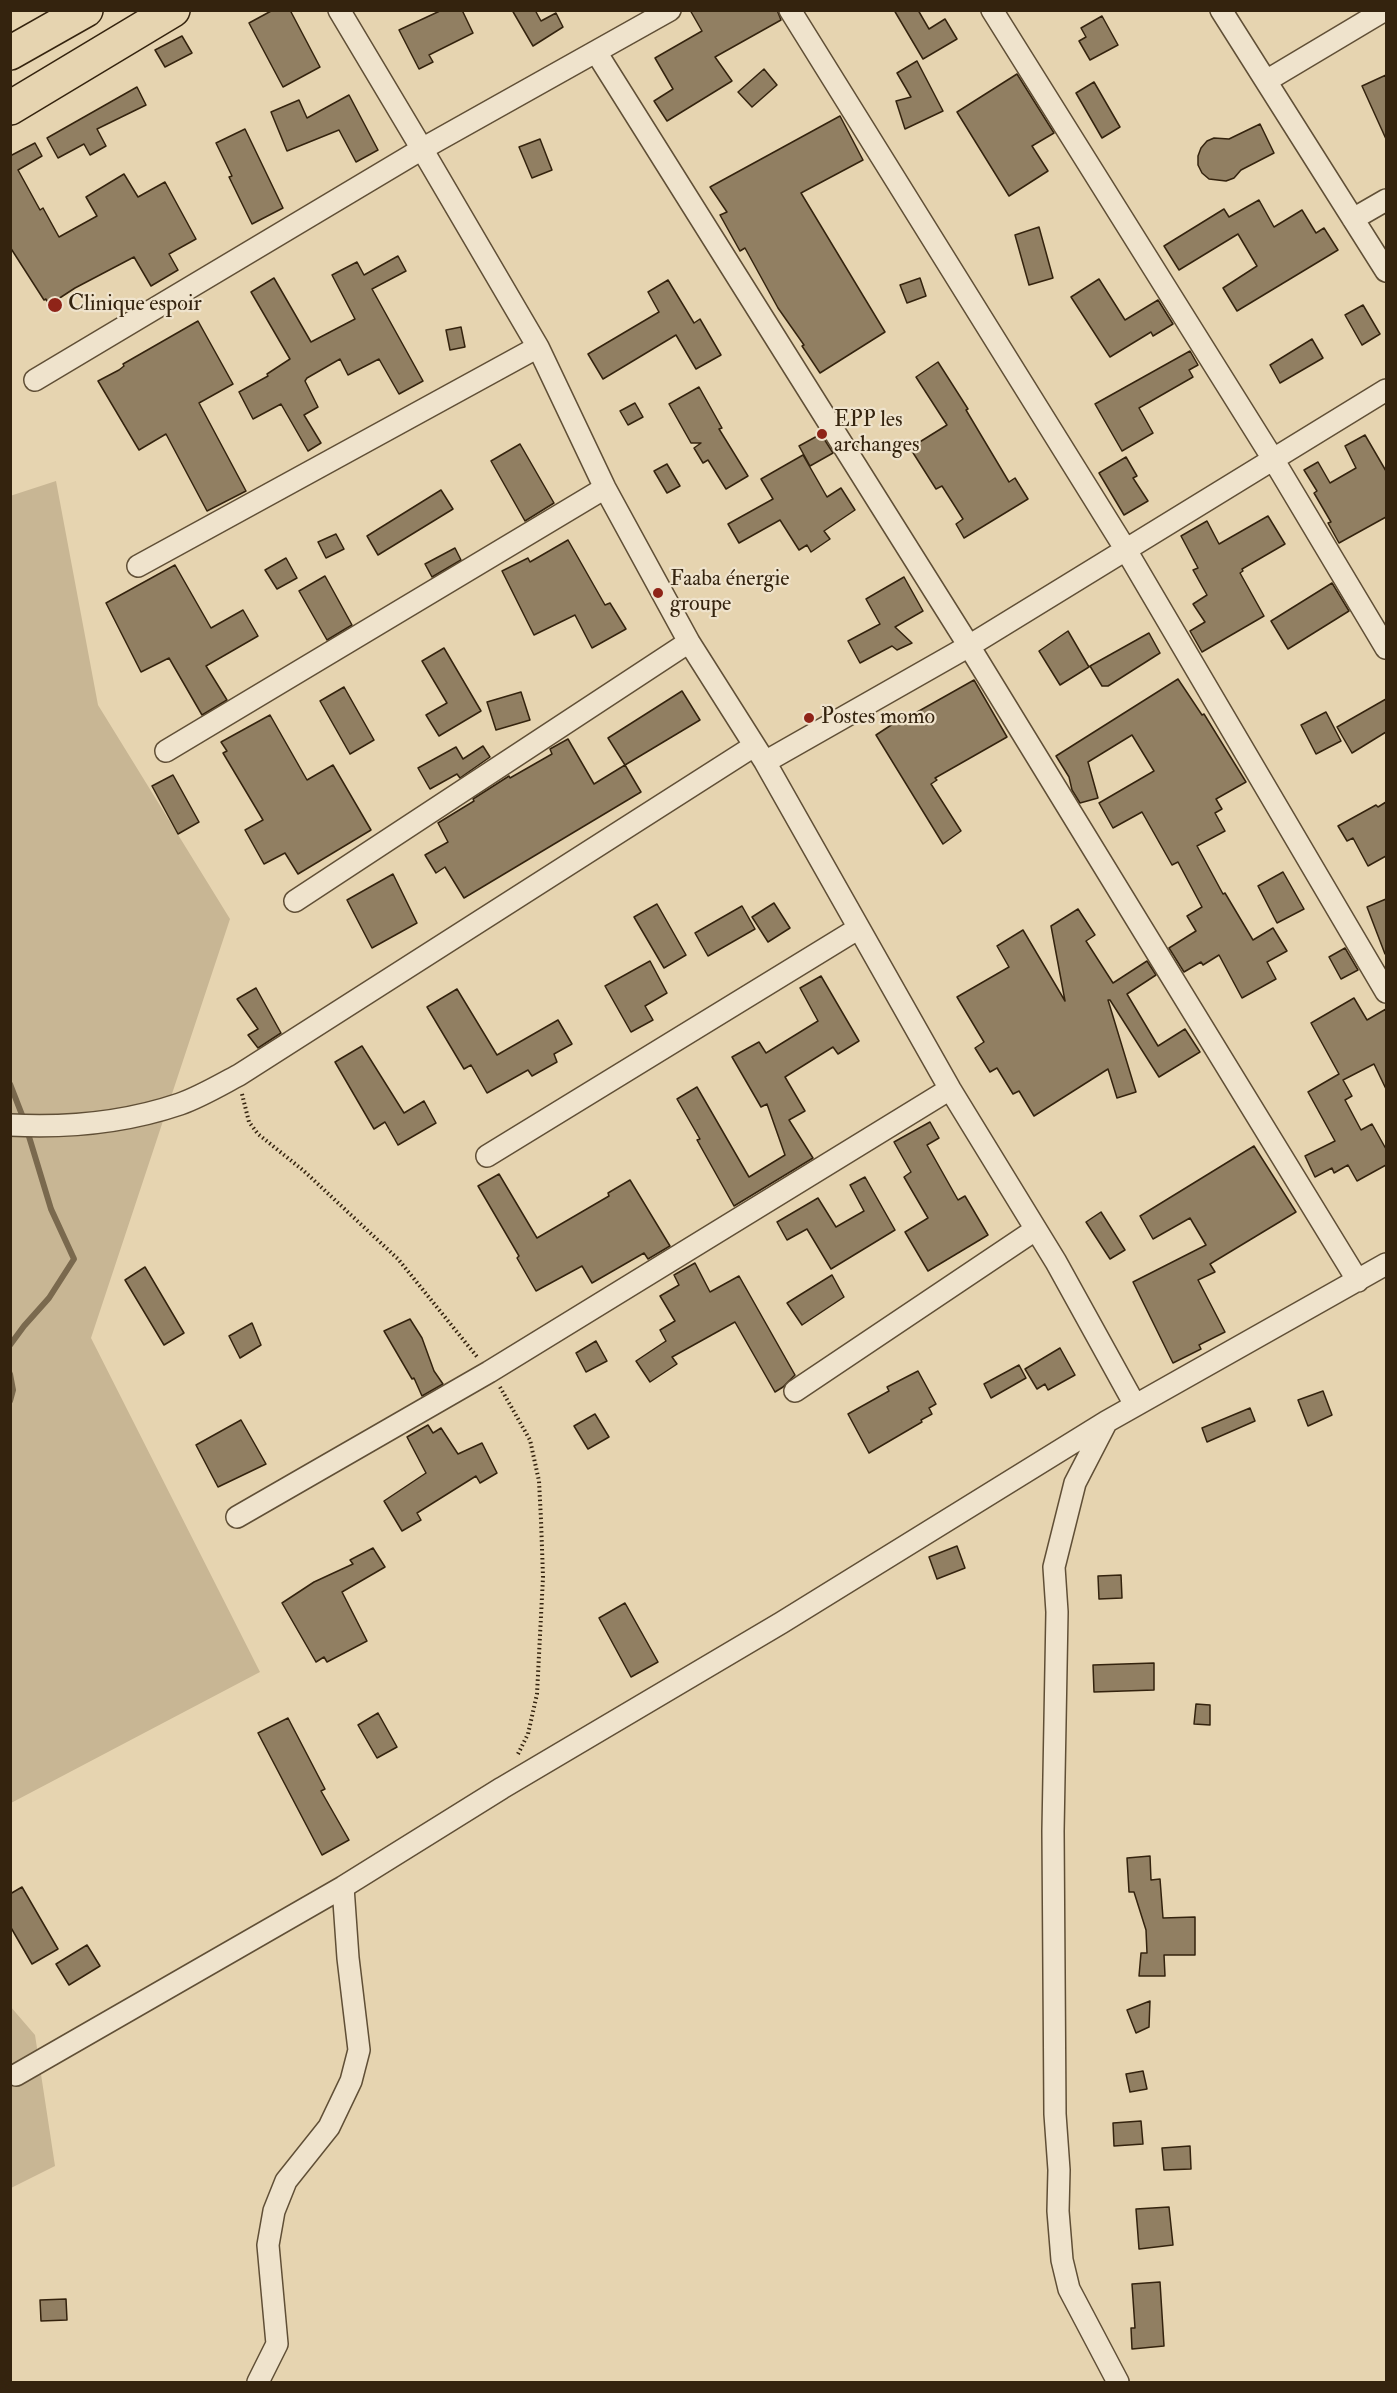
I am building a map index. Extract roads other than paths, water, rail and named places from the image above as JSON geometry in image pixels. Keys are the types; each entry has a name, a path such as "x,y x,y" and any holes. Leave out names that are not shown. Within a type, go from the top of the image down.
{"main road":[{"path":"10,108 173,10"},
{"path":"10,53 67,16"}],"street":[{"path":"339,10 423,149 537,348 606,488 689,642 759,754 950,1089 1056,1262 1135,1405"},
{"path":"35,380 423,149 670,10"},
{"path":"790,10 1126,550 1386,992"},
{"path":"992,10 1273,459 1386,648"},
{"path":"1221,10 1386,271"},
{"path":"1266,81 1385,10"},
{"path":"596,52 969,646 1358,1281"},
{"path":"1353,219 1386,200"},
{"path":"138,566 537,348"},
{"path":"10,1125 50,1127 119,1119 181,1104 239,1075 759,754 969,646 1386,390"},
{"path":"166,751 606,488"},
{"path":"295,901 689,642"},
{"path":"487,1156 859,928"},
{"path":"237,1517 478,1378 950,1089"},
{"path":"795,1391 1035,1230"},
{"path":"16,2075 343,1887 502,1788 781,1623 1106,1422 1386,1264"},
{"path":"1106,1422 1075,1483 1054,1567 1057,1612 1053,1831 1055,2114 1062,2260 1069,2289 1118,2382"},
{"path":"258,2382 277,2344 268,2245 274,2211 286,2181 328,2127 351,2081 359,2050 348,1958 343,1887"}],"waterway":[{"path":"10,1084 24,1120"},
{"path":"10,1345 49,1298 74,1259 51,1209 27,1130"},
{"path":"10,1374 13,1390 10,1401"}],"place":[{"name":"Clinique espoir","path":"55,305"},
{"name":"EPP les archanges","path":"822,434"},
{"name":"Faaba énergie groupe","path":"658,593"},
{"name":"Postes momo","path":"809,718"}]}
